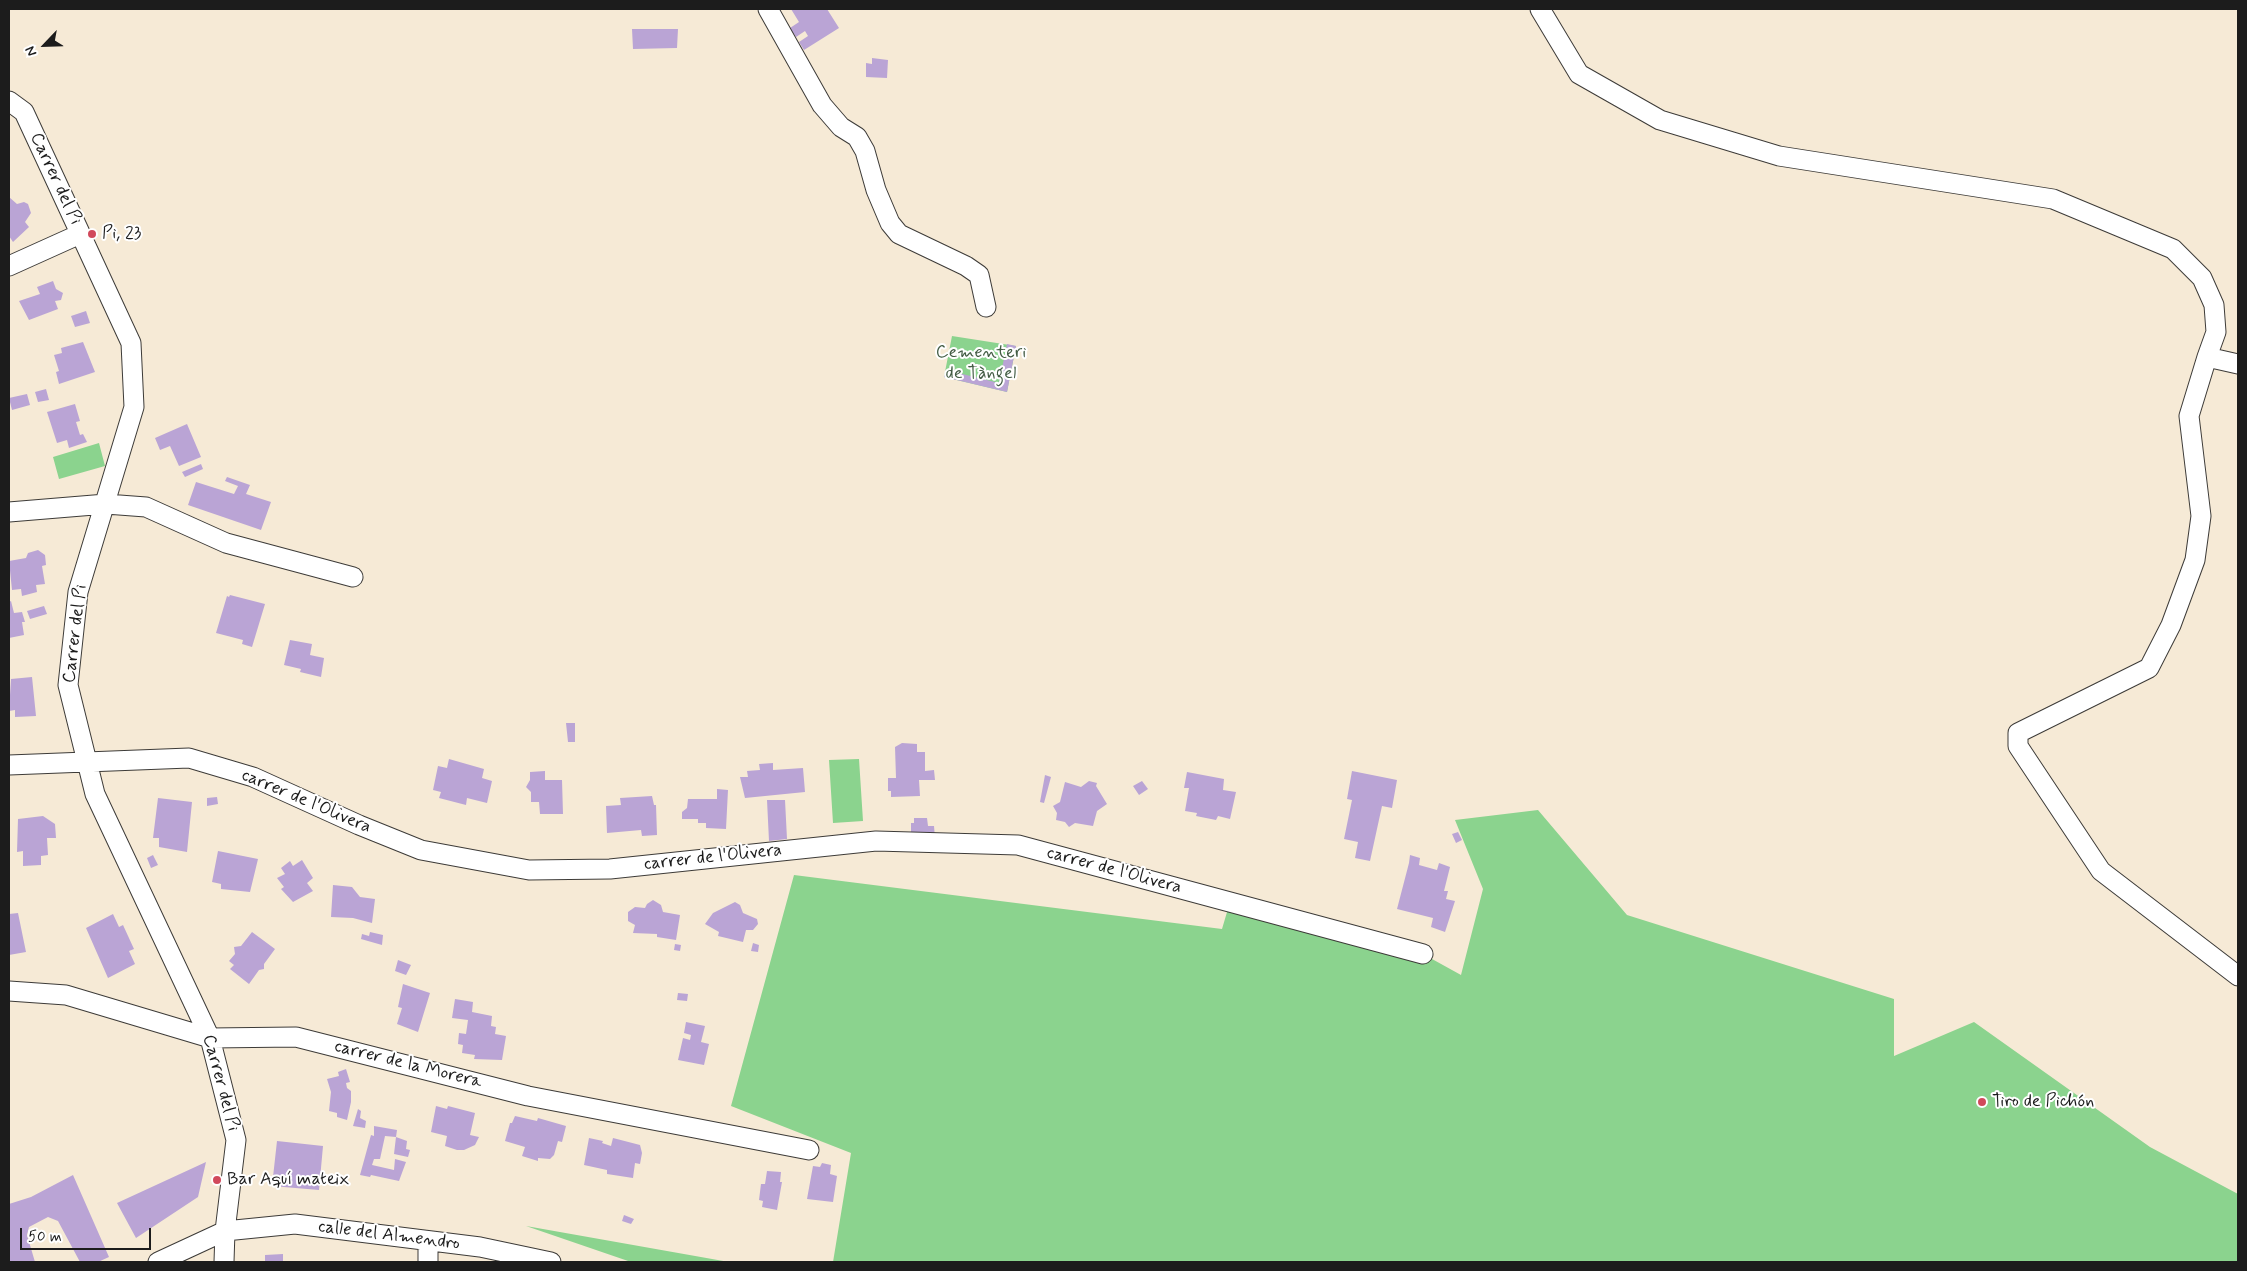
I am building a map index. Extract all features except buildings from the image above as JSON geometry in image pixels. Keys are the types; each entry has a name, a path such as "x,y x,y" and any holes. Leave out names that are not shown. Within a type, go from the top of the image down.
{"street":[{"path":"768,9 822,105 841,127 857,137 890,223 899,234 966,266 979,275 986,307"},
{"path":"1540,9 1579,74 1660,120 1779,156 2052,198 2173,248 2202,278 2214,305 2216,332 2189,416 2201,516 2195,560 2171,625 2149,668 2018,733 2018,746 2101,871 2238,976"},
{"name":"Carrer del Pi","path":"9,101 24,112 131,343 134,407 78,592 68,685 95,794 210,1038 236,1140 225,1231 224,1262"},
{"path":"9,266 80,234"},
{"path":"2207,357 2238,364"},
{"path":"9,512 106,504 146,507 226,543 353,577"},
{"name":"carrer de l'Olivera","path":"9,765 189,758 253,777 359,826 421,850 529,870 610,869 876,842 1018,845 1423,954"},
{"name":"carrer de la Morera","path":"9,991 66,995 210,1038 296,1037 528,1096 809,1150"},
{"name":"calle del Almendro","path":"158,1262 225,1231 294,1224 480,1247 551,1262"},
{"path":"428,1241 428,1262"}],"green space":[{"name":"Cementeri de Tàngel","path":"952,336 1016,346 1007,392 944,377"},
{"path":"99,443 105,466 59,479 53,457"},
{"path":"859,759 863,821 833,823 829,760"},
{"path":"1538,810 1627,915 1894,999 1894,1056 1974,1022 2150,1147 2238,1194 2238,1262 833,1262 851,1153 731,1106 794,875 1222,929 1230,902 1423,954 1461,975 1483,889 1455,820"},
{"path":"526,1226 729,1262 631,1262"}],"place":[{"name":"Pi, 23","path":"92,234"},
{"name":"Tiro de Pichón","path":"1982,1102"},
{"name":"Bar Aquí mateix","path":"217,1180"}]}
